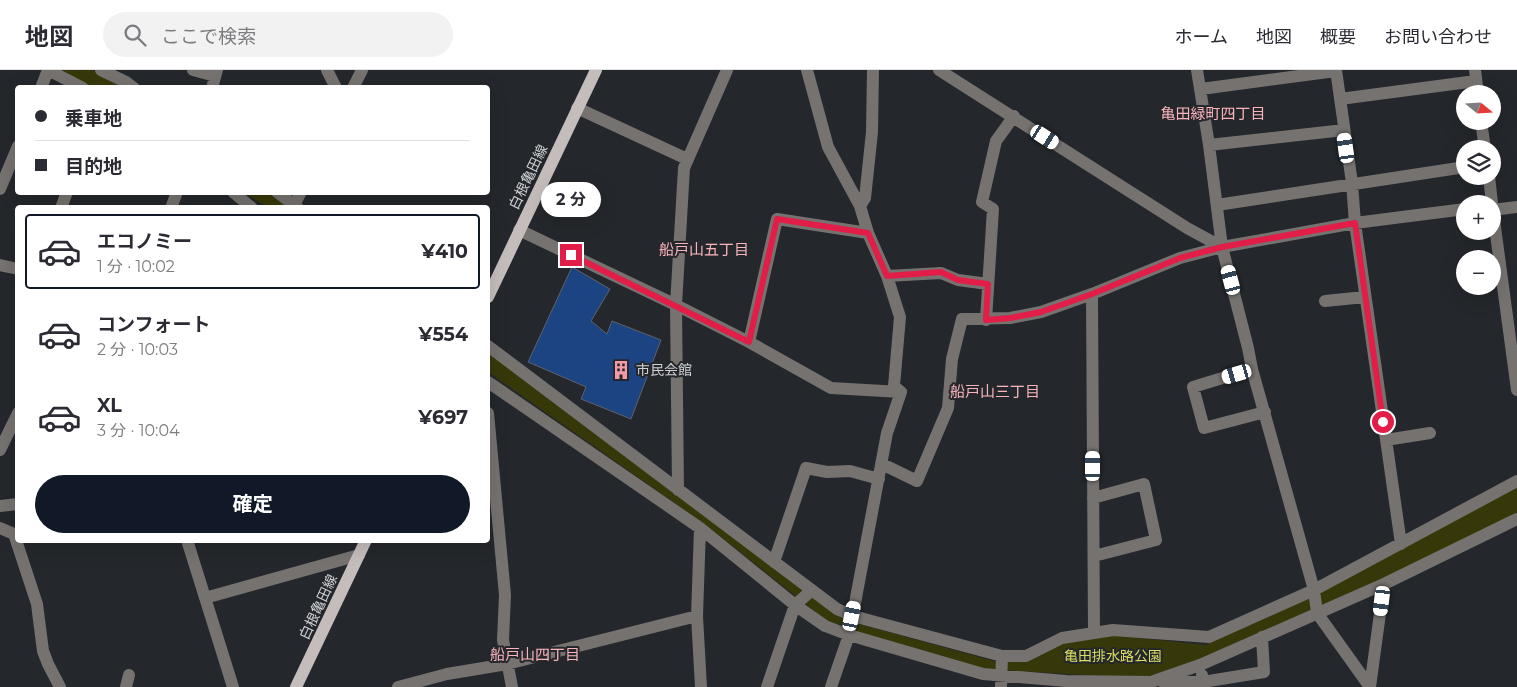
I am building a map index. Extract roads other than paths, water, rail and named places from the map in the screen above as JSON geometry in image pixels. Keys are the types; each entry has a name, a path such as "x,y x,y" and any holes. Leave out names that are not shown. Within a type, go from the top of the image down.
{"main road":[{"name":"白根亀田線","path":"490,292 596,70"},
{"name":"白根亀田線","path":"296,687 365,543"}],"street":[{"path":"42,85 48,70 77,85"},
{"path":"102,70 130,80"},
{"path":"193,70 215,78"},
{"path":"327,70 334,85"},
{"path":"354,85 362,70"},
{"path":"678,490 676,305 684,168 727,70"},
{"path":"807,70 828,148 860,206 868,233 887,276 900,317 894,386 901,392"},
{"path":"860,206 865,198 872,132 872,70"},
{"path":"939,70 1014,116 1187,228 1222,247"},
{"path":"1197,70 1222,247 1252,369 1314,590 1317,612 1370,687"},
{"path":"1201,89 1336,70 1352,183 1355,223 1365,297 1401,544"},
{"path":"1340,99 1476,82"},
{"path":"577,108 687,159"},
{"path":"986,320 993,209 982,202 996,142 1014,116"},
{"path":"1209,145 1344,130"},
{"path":"0,189 15,153"},
{"path":"1217,204 1456,168"},
{"path":"237,195 248,205"},
{"path":"281,195 295,205"},
{"path":"1501,209 1517,207"},
{"path":"882,464 917,481 948,408 952,359 962,319 1010,318 1041,312 1092,294 1180,258 1222,247 1355,223 1456,210"},
{"path":"749,342 777,219 868,233"},
{"path":"519,230 676,305 749,342 831,388 901,392"},
{"path":"1497,240 1517,390"},
{"path":"0,265 15,268"},
{"path":"887,276 941,272 958,280 988,284"},
{"path":"1092,294 1094,633"},
{"path":"1325,301 1365,297"},
{"path":"490,348 837,609 852,616 1002,656 1026,656 1062,638 1114,630 1209,637 1314,590 1517,481"},
{"path":"1252,369 1192,387 1204,428 1265,412"},
{"path":"490,383 700,528 795,606 824,626 849,635 982,674 1001,682 1066,681 1145,684 1203,682 1264,672 1262,637"},
{"path":"831,687 849,635 887,433 901,392"},
{"path":"0,450 15,419"},
{"path":"1386,440 1430,433"},
{"path":"490,434 505,595 503,640 512,687"},
{"path":"774,562 806,468 827,472 850,471 879,479"},
{"path":"1093,498 1144,484 1156,540 1094,556"},
{"path":"0,506 15,504"},
{"path":"1145,684 1200,665 1384,584 1517,519"},
{"path":"0,528 14,534 15,537"},
{"path":"700,528 697,616 701,687"},
{"path":"17,543 37,604 43,650 60,687"},
{"path":"188,543 233,687"},
{"path":"205,598 359,555"},
{"path":"1370,687 1384,584"},
{"path":"767,687 795,606 812,590"},
{"path":"398,687 447,674 507,664 697,616"},
{"path":"1001,682 1002,656"},
{"path":"1200,665 1203,682"}],"place":[{"name":"市民会館","path":"621,370"}],"district":[{"name":"亀田緑町四丁目","path":"1213,114"},
{"name":"船戸山五丁目","path":"704,250"},
{"name":"船戸山三丁目","path":"995,392"},
{"name":"船戸山四丁目","path":"535,655"}],"park label":[{"name":"亀田排水路公園","path":"1113,656"}]}
